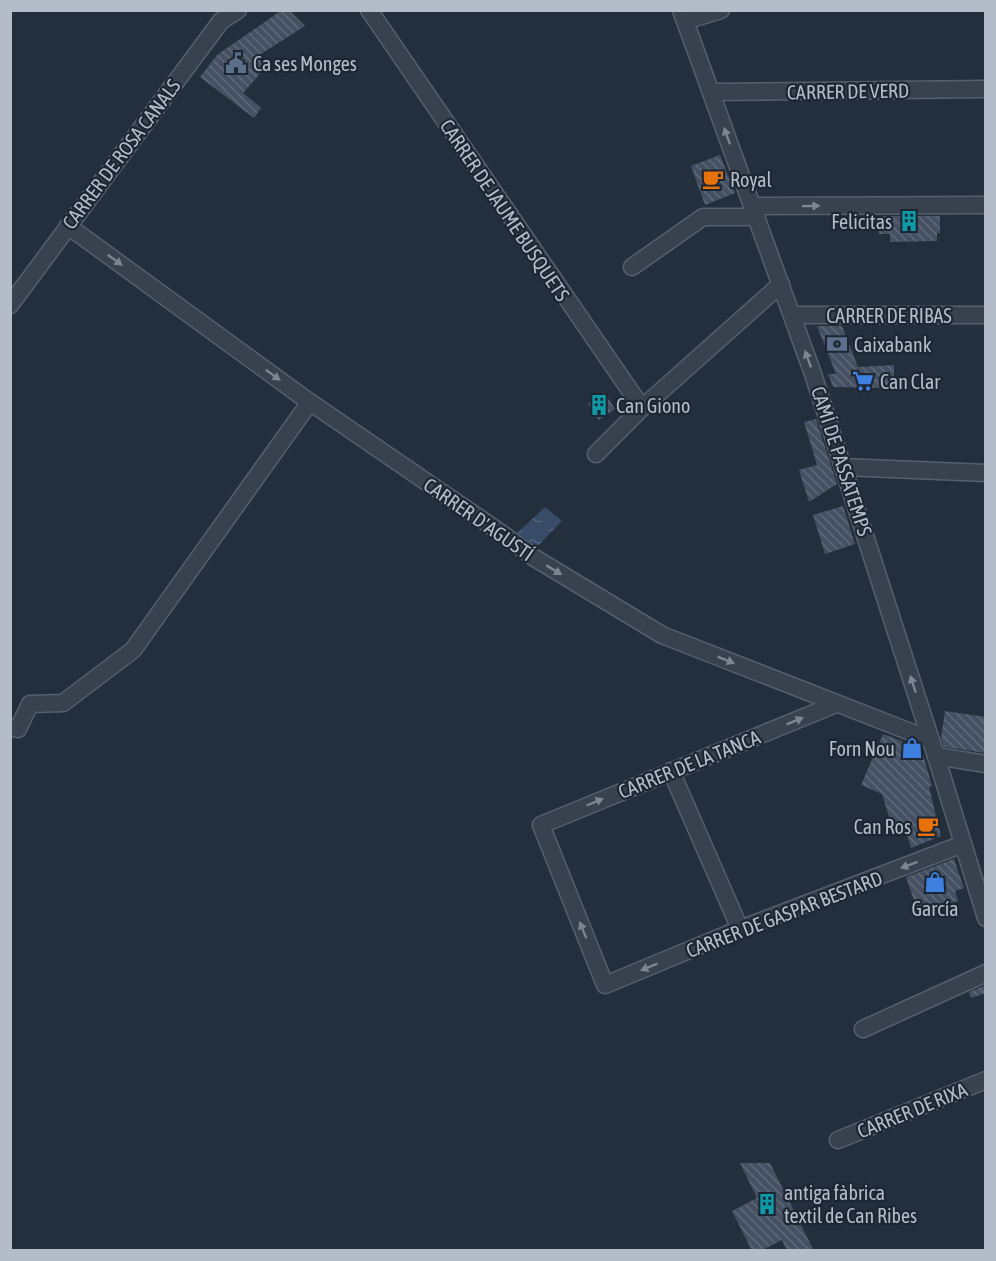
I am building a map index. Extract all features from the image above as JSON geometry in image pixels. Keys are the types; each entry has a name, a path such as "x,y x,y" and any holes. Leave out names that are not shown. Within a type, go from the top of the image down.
{"street":[{"name":"CARRER DE ROSA CANALS","path":"10,304 221,21 238,10"},
{"name":"CARRER DE JAUME BUSQUETS","path":"369,10 642,408"},
{"path":"683,16 721,10"},
{"name":"CAMÍ DE PASSATEMPS","path":"683,16 792,315 934,748 986,918"},
{"name":"CARRER DE VERD","path":"711,92 986,89"},
{"path":"632,267 703,217 754,212 986,205"},
{"name":"CARRER D'AGUSTÍ","path":"68,226 310,402 533,557 662,635 836,704 934,748 986,764"},
{"path":"596,454 642,408 781,284"},
{"name":"CARRER DE RIBAS","path":"792,315 986,315"},
{"path":"10,727 18,729 30,704 63,703 133,650 310,402"},
{"path":"843,467 986,473"},
{"name":"CARRER DE LA TANCA","path":"604,985 541,825 836,704"},
{"path":"671,771 740,929"},
{"name":"CARRER DE GASPAR BESTARD","path":"604,985 740,929 963,844"},
{"path":"863,1029 986,973"},
{"name":"CARRER DE RIXA","path":"838,1140 986,1080"}],"water":[{"path":"545,507 562,521 535,549 516,534"}],"building":[{"name":"Ca ses Monges","path":"282,10 289,10 305,26 258,56 264,69 243,93 261,108 254,118 200,77 217,55"},
{"name":"Royal","path":"720,155 735,193 705,205 691,166"},
{"name":"Felicitas","path":"878,216 940,216 940,233 937,233 937,241 890,242 890,234 879,234"},
{"name":"Caixabank","path":"817,326 842,326 858,367 894,365 894,388 833,387 828,374 836,374"},
{"path":"604,392 615,409 599,420 588,404"},
{"path":"816,419 837,484 809,502 799,470 817,465 804,422"},
{"path":"843,506 855,544 825,554 813,515"},
{"path":"945,711 986,717 986,753 944,747 941,738"},
{"path":"883,734 922,751 932,786 929,787 941,836 911,848 904,826 893,830 882,794 861,785"},
{"name":"García","path":"954,859 964,888 955,891 958,901 918,913 906,877"},
{"path":"986,985 986,993 971,998 969,992"},
{"name":"antiga fàbrica textil de Can Ribes","path":"740,1163 770,1163 814,1251 787,1251 782,1240 760,1251 752,1251 732,1211 757,1198"}],"place":[{"name":"Ca ses Monges","path":"236,63"},
{"name":"Royal","path":"713,179"},
{"name":"Felicitas","path":"909,221"},
{"name":"Caixabank","path":"837,344"},
{"name":"Can Clar","path":"863,381"},
{"name":"Can Giono","path":"599,405"},
{"name":"Forn Nou","path":"912,748"},
{"name":"Can Ros","path":"928,826"},
{"name":"García","path":"935,882"},
{"name":"antiga fàbrica textil de Can Ribes","path":"767,1204"}]}
